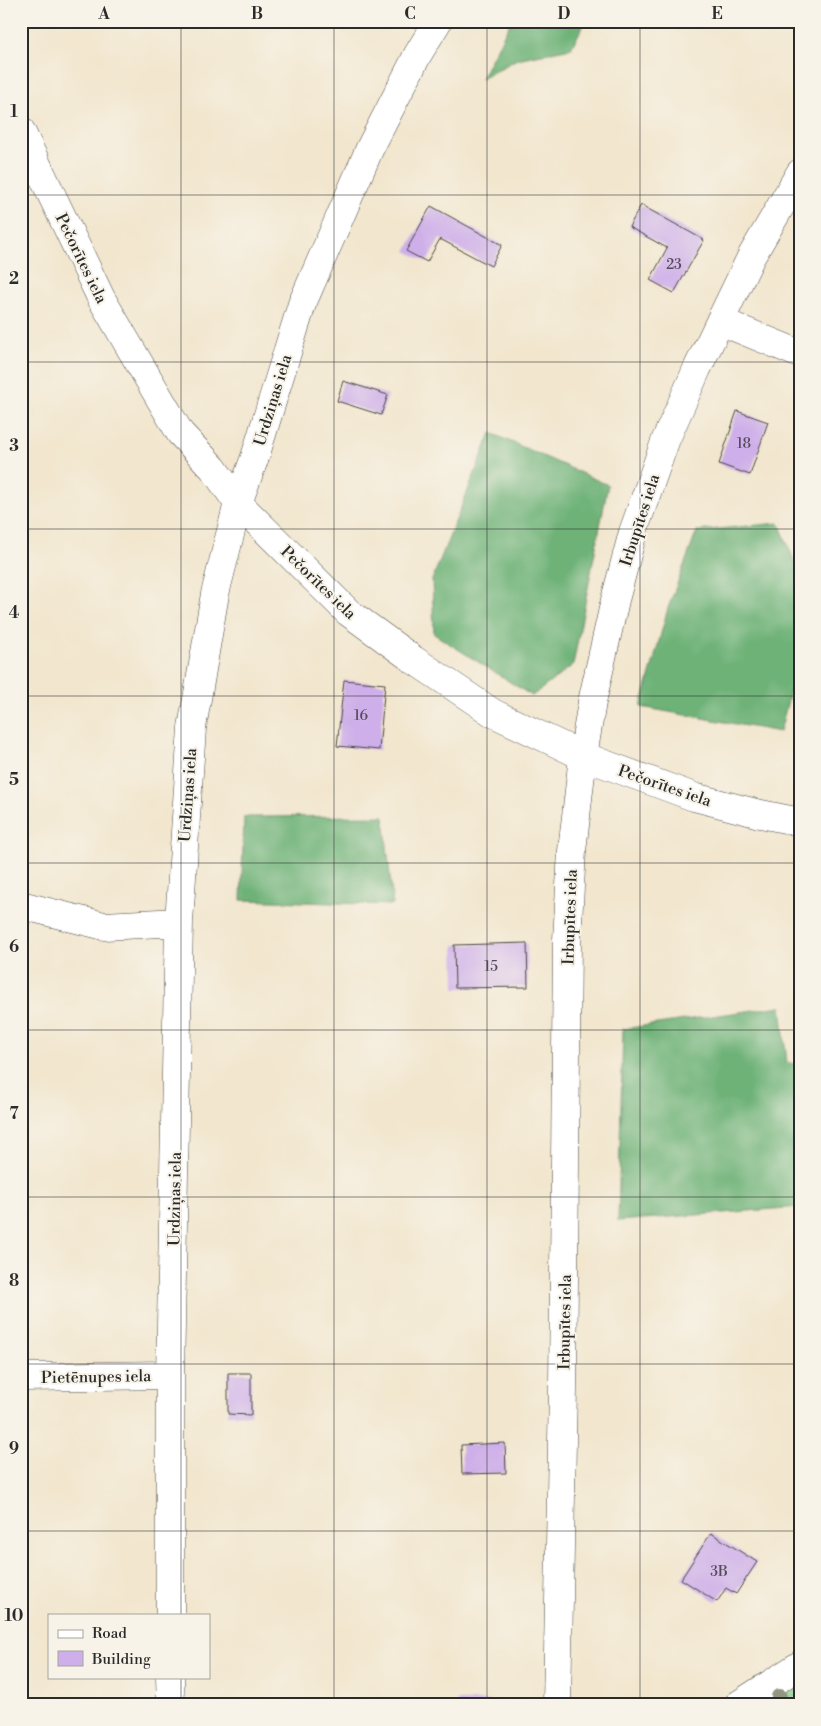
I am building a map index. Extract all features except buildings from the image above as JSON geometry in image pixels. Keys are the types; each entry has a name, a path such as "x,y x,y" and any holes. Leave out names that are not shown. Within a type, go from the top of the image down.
{"street":[{"name":"Urdziņas iela","path":"170,1614 170,1374 179,922 192,728 215,594 238,503 302,304 370,148 418,54 438,21"},
{"name":"Pečorītes iela","path":"21,131 101,298 180,433 213,468 238,503 355,617 414,660 493,712 583,756 694,797 800,822"},
{"name":"Irbupītes iela","path":"557,1705 564,1389 568,940 572,851 583,756 592,702 615,600 633,532 666,439 697,369 751,257 800,174"},
{"path":"720,321 800,354"},
{"path":"21,906 104,926 179,922"},
{"name":"Pietēnupes iela","path":"21,1376 170,1374"},
{"path":"738,1705 800,1665"},
{"path":"170,1678 171,1705"}],"green space":[{"path":"511,21 586,21 571,48 517,59 481,79"},
{"path":"491,433 608,485 573,665 532,696 434,634 432,580"},
{"path":"779,523 800,575 800,652 780,732 641,707 668,608 697,531"},
{"path":"384,816 393,905 241,900 244,817"},
{"path":"781,1006 787,1063 800,1064 800,1207 618,1221 623,1029"},
{"path":"800,1678 800,1694 782,1705 758,1705"}]}
